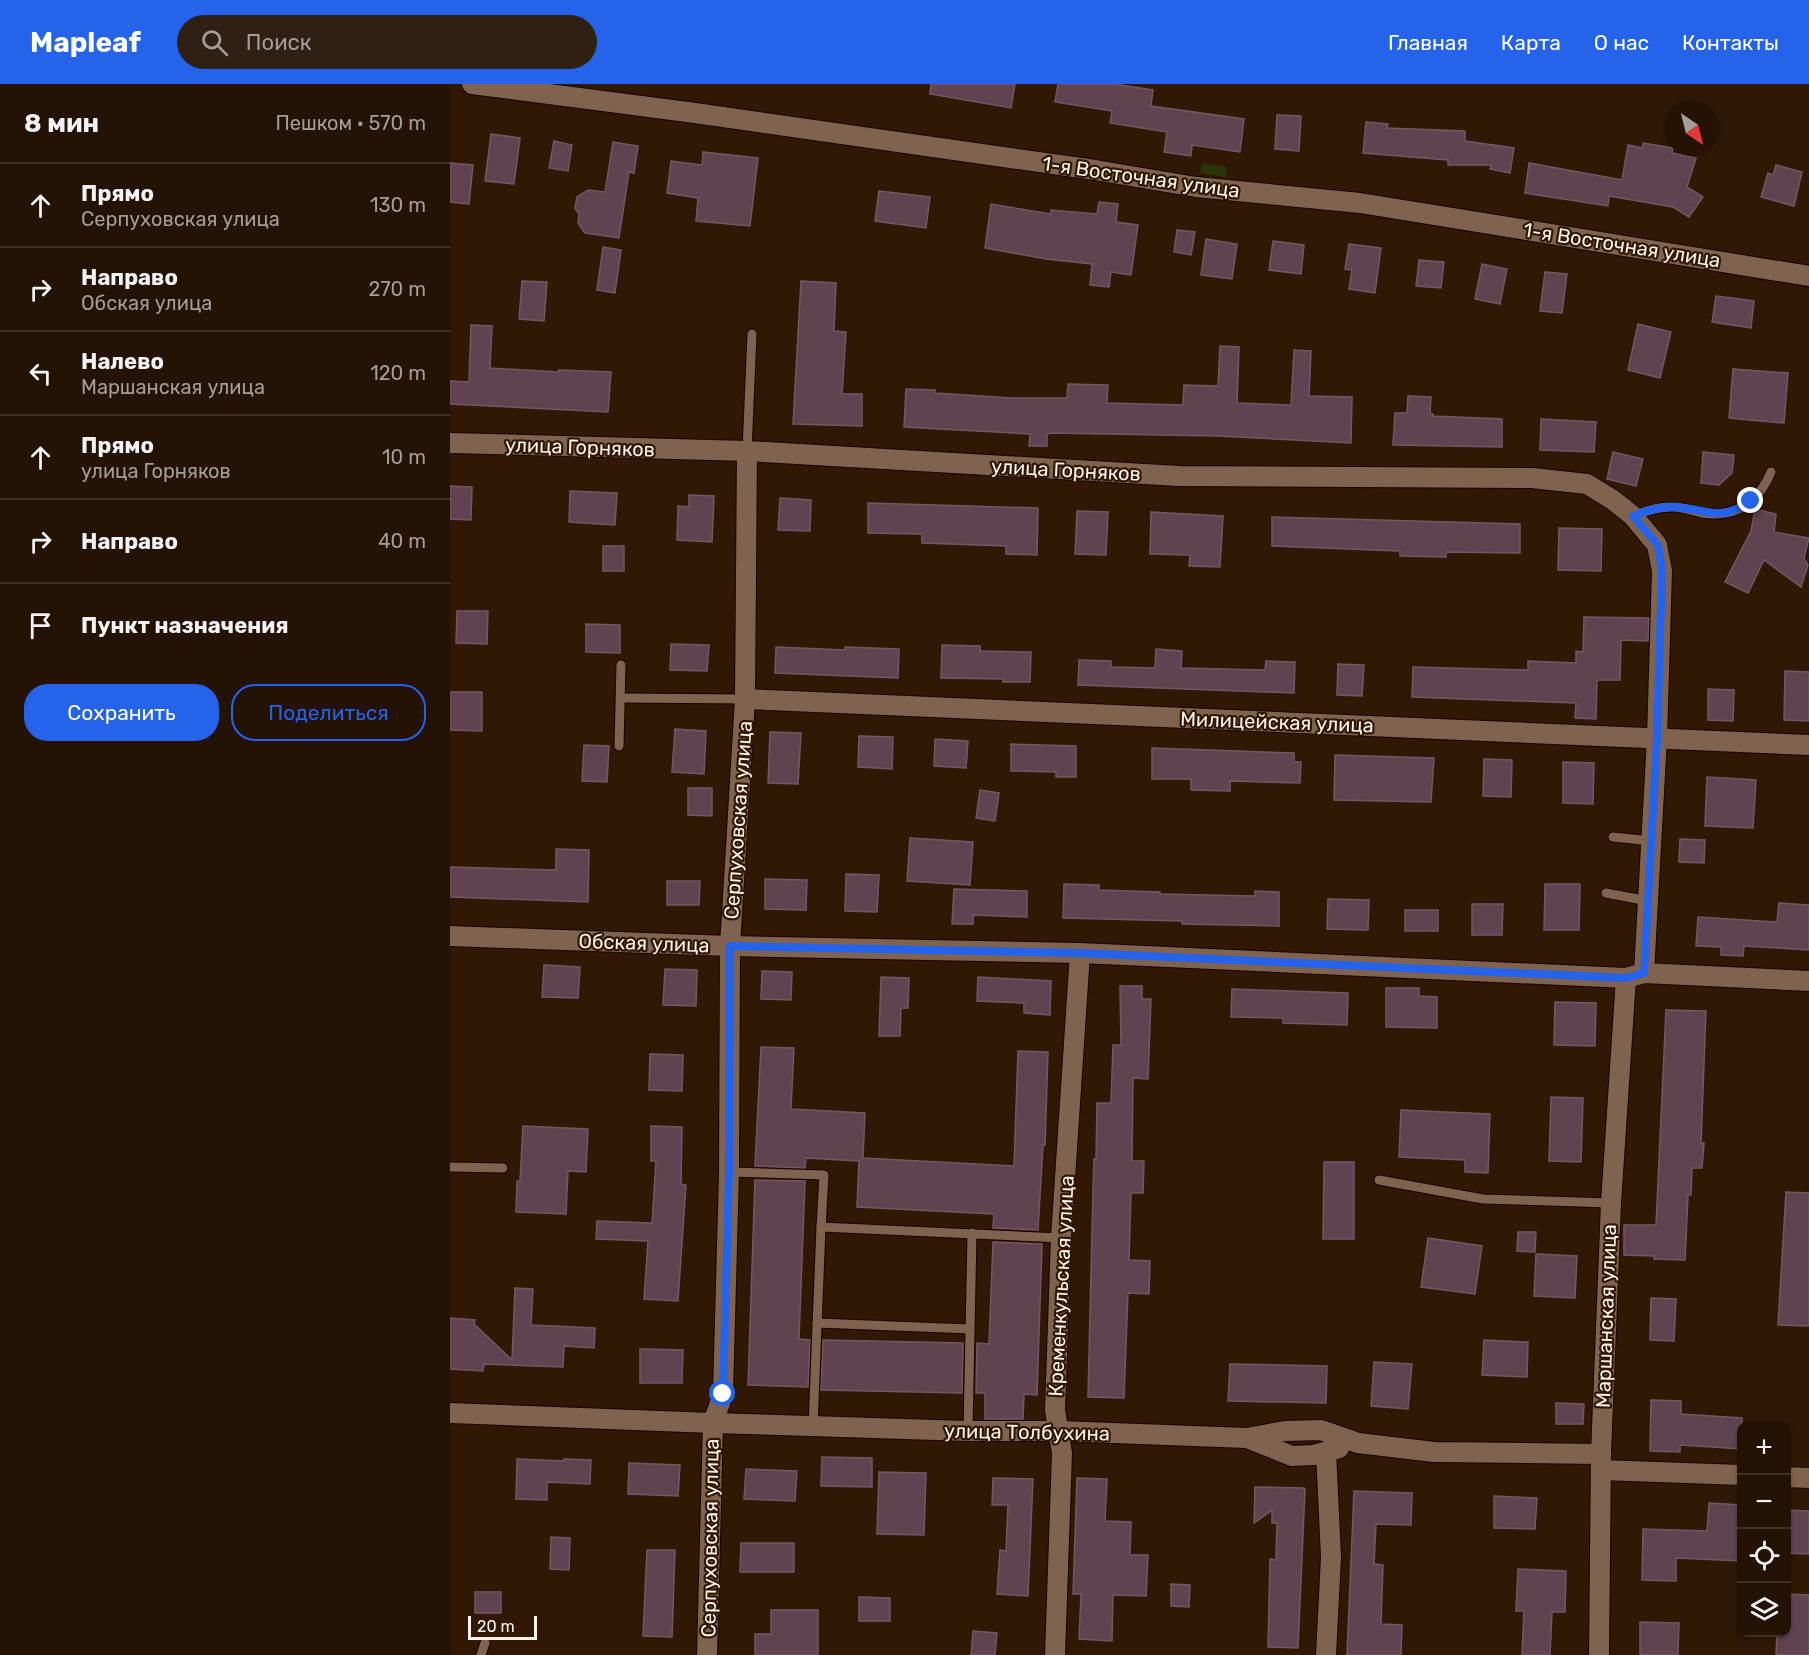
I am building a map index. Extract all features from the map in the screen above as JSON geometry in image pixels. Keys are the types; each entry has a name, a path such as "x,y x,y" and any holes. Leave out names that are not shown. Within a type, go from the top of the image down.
{"street":[{"name":"1-я Восточная улица","path":"472,84 730,118 1095,170 1196,187 1360,203 1809,276"},
{"name":"улица Горняков","path":"450,443 747,451 1179,476 1532,478 1587,484 1633,516 1658,545"},
{"name":"Серпуховская улица","path":"707,1655 713,1423 723,1394 729,1172 730,946 745,699 747,451"},
{"name":"Маршанская улица","path":"1599,1655 1601,1462 1611,1203 1635,975 1648,901 1657,738 1662,571 1658,545"},
{"name":"Милицейская улица","path":"745,699 1809,745"},
{"name":"Обская улица","path":"450,936 730,946 1080,953 1809,981"},
{"name":"Кременкульская улица","path":"1055,1655 1062,1453 1055,1410 1061,1238 1080,953"},
{"name":"улица Толбухина","path":"450,1413 1247,1438 1285,1431 1321,1430 1358,1443 1434,1452 1601,1462 1737,1475"},
{"path":"1247,1438 1293,1456 1314,1455 1358,1443"},
{"path":"1326,1452 1331,1557 1326,1655"},
{"path":"1791,1477 1809,1478"}],"lane":[{"path":"747,451 752,334"},
{"path":"1633,516 1654,508 1675,507 1713,513 1740,509 1764,488 1771,472"},
{"path":"619,746 621,665"},
{"path":"621,698 745,699"},
{"path":"1613,837 1651,841"},
{"path":"1606,893 1648,901"},
{"path":"450,1167 503,1168"},
{"path":"729,1172 824,1175 813,1425"},
{"path":"1379,1180 1483,1199 1611,1203"},
{"path":"821,1227 1061,1238"},
{"path":"968,1431 972,1233"},
{"path":"817,1323 970,1329"},
{"path":"480,1655 485,1642"}],"green space":[{"path":"1202,163 1227,167 1226,177 1200,173"}],"building":[{"path":"931,84 1015,84 1011,108 930,94"},
{"path":"1058,84 1114,84 1153,90 1151,106 1244,119 1240,152 1192,145 1191,156 1164,152 1167,132 1110,123 1112,111 1055,102"},
{"path":"1277,115 1301,116 1299,151 1275,149"},
{"path":"1366,122 1388,124 1387,128 1465,131 1465,141 1514,148 1510,173 1490,169 1491,165 1448,165 1448,160 1363,153"},
{"path":"491,134 520,138 514,184 485,181"},
{"path":"554,141 572,145 568,171 549,168"},
{"path":"613,142 638,146 634,173 629,172 619,238 585,233 578,223 579,214 575,208 577,197 588,190 605,192"},
{"path":"1643,143 1665,147 1665,156 1696,158 1687,187 1703,197 1689,217 1673,207 1609,196 1608,206 1525,193 1529,163 1622,180 1628,145 1642,148"},
{"path":"703,152 758,158 750,226 696,221 698,198 667,193 671,161 702,165"},
{"path":"450,163 473,165 469,204 450,202"},
{"path":"1776,165 1802,172 1794,206 1761,197 1768,173 1773,175"},
{"path":"879,191 930,197 926,228 875,221"},
{"path":"1099,202 1118,204 1116,222 1138,225 1131,275 1111,272 1109,287 1090,285 1092,264 1046,259 985,248 991,204 1051,214 1051,210 1097,214"},
{"path":"1177,230 1195,232 1191,255 1174,252"},
{"path":"1206,239 1237,244 1232,279 1201,275"},
{"path":"1273,241 1304,245 1301,274 1269,270"},
{"path":"1349,244 1381,248 1375,293 1349,289 1352,270 1345,269"},
{"path":"603,247 621,250 615,293 597,290"},
{"path":"1419,260 1444,262 1441,288 1416,286"},
{"path":"1482,264 1507,269 1500,304 1475,299"},
{"path":"1545,272 1567,274 1562,313 1540,311"},
{"path":"522,281 547,282 544,321 519,319"},
{"path":"801,281 836,283 834,331 846,332 842,394 862,394 862,426 793,424"},
{"path":"1716,296 1754,301 1751,328 1712,322"},
{"path":"1638,324 1671,332 1660,378 1628,370"},
{"path":"471,325 492,326 490,368 611,372 608,412 450,404 450,381 469,382"},
{"path":"1220,346 1239,347 1237,403 1291,405 1294,350 1311,351 1309,396 1352,397 1351,443 1218,436 1052,433 1047,434 1047,446 1029,446 1030,434 904,427 906,389 1011,398 1067,398 1068,384 1108,385 1107,403 1183,405 1184,385 1218,386"},
{"path":"1733,369 1788,373 1784,423 1729,418"},
{"path":"1408,396 1431,397 1430,414 1433,416 1502,419 1502,447 1393,445 1395,413 1407,413"},
{"path":"1541,419 1596,422 1594,452 1540,450"},
{"path":"1613,452 1643,459 1636,486 1607,479"},
{"path":"1703,452 1734,455 1732,473 1719,485 1701,483"},
{"path":"450,486 472,487 471,520 450,519"},
{"path":"570,491 617,493 615,525 569,522"},
{"path":"689,495 714,496 712,542 677,540 678,506 689,507"},
{"path":"780,498 811,500 810,531 778,530"},
{"path":"868,503 1038,508 1037,555 1006,554 1006,546 922,543 922,534 868,533"},
{"path":"1755,509 1776,514 1774,532 1809,538 1804,558 1808,565 1801,587 1764,560 1748,593 1725,582 1751,531"},
{"path":"1077,511 1108,512 1106,555 1075,554"},
{"path":"1151,512 1223,516 1220,567 1189,566 1190,555 1150,554"},
{"path":"1272,517 1520,524 1520,553 1446,552 1446,557 1400,556 1400,551 1272,546"},
{"path":"1559,528 1602,529 1601,571 1558,570"},
{"path":"603,546 624,546 624,571 603,571"},
{"path":"457,611 488,611 487,644 456,643"},
{"path":"1584,617 1649,618 1648,641 1621,640 1620,680 1597,680 1596,719 1575,718 1576,703 1412,697 1413,667 1528,670 1528,661 1576,663 1576,651 1583,652"},
{"path":"586,624 620,625 620,653 586,652"},
{"path":"671,644 709,645 707,671 670,670"},
{"path":"942,645 980,646 980,651 1031,652 1030,682 941,678"},
{"path":"776,647 845,650 845,647 899,649 898,678 775,673"},
{"path":"1156,649 1182,651 1181,668 1265,670 1266,661 1295,662 1294,693 1078,685 1079,660 1111,661 1111,667 1155,668"},
{"path":"1338,664 1364,665 1362,696 1337,695"},
{"path":"1785,671 1809,672 1809,721 1784,720"},
{"path":"1708,689 1734,690 1733,721 1708,720"},
{"path":"450,692 482,692 482,731 450,730"},
{"path":"675,729 706,731 704,774 672,772"},
{"path":"770,732 801,733 798,784 768,783"},
{"path":"859,736 893,737 892,769 858,767"},
{"path":"935,739 968,741 966,768 934,766"},
{"path":"1011,744 1076,746 1076,777 1056,777 1056,772 1011,771"},
{"path":"584,745 609,746 607,782 582,781"},
{"path":"1152,748 1294,753 1294,762 1301,762 1300,783 1230,781 1230,791 1191,790 1191,779 1152,779"},
{"path":"1335,755 1434,758 1431,802 1334,800"},
{"path":"1484,759 1512,760 1511,797 1483,796"},
{"path":"1563,762 1594,763 1593,804 1563,803"},
{"path":"1707,777 1756,780 1753,828 1705,826"},
{"path":"688,788 712,788 712,816 688,815"},
{"path":"980,790 999,793 995,821 976,818"},
{"path":"910,838 973,842 970,885 907,881"},
{"path":"1680,839 1705,840 1704,863 1679,862"},
{"path":"556,849 589,850 588,902 450,897 450,867 556,870"},
{"path":"846,874 879,875 877,912 845,911"},
{"path":"765,879 807,880 806,910 765,909"},
{"path":"667,881 700,881 699,905 667,905"},
{"path":"1064,884 1099,885 1099,890 1160,892 1160,894 1255,896 1255,891 1279,892 1279,926 1063,918"},
{"path":"1545,884 1580,884 1579,930 1544,930"},
{"path":"954,889 1027,891 1027,917 973,915 973,924 952,924"},
{"path":"1328,899 1369,900 1368,930 1327,929"},
{"path":"1779,903 1809,905 1809,950 1744,946 1743,956 1721,955 1721,947 1696,946 1698,917 1777,922"},
{"path":"1472,904 1503,904 1502,935 1472,935"},
{"path":"1405,910 1438,910 1438,931 1405,931"},
{"path":"544,965 580,967 578,998 542,997"},
{"path":"665,969 697,970 696,1006 663,1005"},
{"path":"762,971 792,972 791,1000 761,999"},
{"path":"881,977 909,978 908,1008 901,1008 900,1036 879,1036"},
{"path":"978,977 1051,981 1050,1015 1024,1013 1024,1003 977,1001"},
{"path":"1120,986 1142,986 1142,999 1151,999 1148,1079 1133,1078 1132,1161 1144,1161 1143,1193 1131,1193 1129,1260 1150,1261 1149,1294 1128,1293 1124,1398 1088,1397 1097,1103 1111,1103 1113,1045 1121,1045"},
{"path":"1386,988 1419,988 1419,996 1437,997 1437,1028 1386,1027"},
{"path":"1232,989 1348,993 1347,1025 1283,1023 1283,1018 1231,1017"},
{"path":"1555,1002 1596,1003 1595,1046 1554,1045"},
{"path":"1666,1010 1706,1011 1702,1168 1692,1168 1691,1195 1688,1195 1685,1260 1624,1255 1624,1225 1656,1225"},
{"path":"761,1047 794,1048 791,1109 865,1113 863,1158 1014,1166 1018,1051 1048,1052 1045,1145 1043,1145 1038,1230 993,1228 994,1214 857,1207 859,1161 806,1158 805,1168 755,1166"},
{"path":"650,1054 683,1055 682,1091 649,1090"},
{"path":"1551,1097 1583,1098 1581,1162 1549,1161"},
{"path":"1401,1110 1490,1114 1488,1173 1465,1172 1465,1160 1399,1157"},
{"path":"523,1126 588,1129 586,1172 568,1171 566,1214 516,1212"},
{"path":"651,1126 682,1127 681,1184 686,1185 678,1301 644,1299 648,1241 596,1239 597,1221 652,1223 656,1161 651,1161"},
{"path":"1324,1162 1354,1162 1354,1239 1323,1239"},
{"path":"755,1180 805,1181 799,1339 810,1340 808,1387 748,1385"},
{"path":"1786,1192 1809,1193 1809,1326 1778,1325"},
{"path":"1518,1232 1536,1232 1535,1252 1517,1251"},
{"path":"1428,1238 1482,1246 1475,1294 1421,1287"},
{"path":"993,1242 1042,1244 1037,1395 1024,1394 1023,1419 985,1419 985,1393 976,1393 977,1343 989,1344"},
{"path":"1536,1254 1577,1256 1575,1298 1534,1296"},
{"path":"515,1288 533,1289 531,1325 595,1328 594,1348 564,1346 563,1367 484,1364 483,1371 450,1369 450,1318 475,1320 474,1324 512,1360"},
{"path":"1651,1298 1676,1299 1674,1341 1650,1340"},
{"path":"823,1340 963,1343 962,1393 821,1390"},
{"path":"1484,1340 1528,1342 1527,1377 1482,1375"},
{"path":"640,1349 683,1350 682,1383 640,1383"},
{"path":"1374,1362 1412,1364 1408,1409 1371,1406"},
{"path":"1230,1364 1327,1366 1326,1403 1228,1401"},
{"path":"1651,1400 1681,1401 1681,1414 1742,1418 1742,1421 1737,1421 1737,1449 1680,1445 1680,1452 1650,1451"},
{"path":"1556,1403 1584,1404 1583,1424 1556,1424"},
{"path":"822,1457 872,1458 872,1487 821,1486"},
{"path":"517,1459 591,1460 590,1484 547,1482 547,1500 516,1499"},
{"path":"629,1463 680,1465 678,1496 628,1494"},
{"path":"746,1469 797,1471 795,1501 744,1499"},
{"path":"879,1472 926,1473 924,1535 877,1534"},
{"path":"993,1478 1033,1479 1028,1596 997,1594 1000,1550 1006,1551 1008,1505 992,1505"},
{"path":"1077,1478 1107,1479 1105,1521 1131,1522 1130,1555 1148,1555 1146,1596 1113,1595 1112,1641 1079,1639 1081,1594 1073,1594"},
{"path":"1255,1487 1305,1488 1303,1489 1305,1489 1298,1648 1268,1647 1270,1559 1276,1560 1277,1523 1272,1523 1272,1510 1254,1523"},
{"path":"1354,1491 1412,1493 1411,1525 1376,1524 1374,1564 1383,1565 1381,1624 1402,1625 1401,1655 1347,1655"},
{"path":"1494,1496 1537,1498 1535,1529 1494,1528"},
{"path":"1709,1503 1737,1505 1737,1561 1676,1558 1676,1581 1642,1580 1643,1529 1707,1531"},
{"path":"1791,1510 1809,1511 1809,1554 1791,1553"},
{"path":"551,1537 570,1538 569,1570 550,1569"},
{"path":"741,1543 794,1543 794,1572 740,1572"},
{"path":"647,1550 675,1550 672,1637 643,1636"},
{"path":"1518,1569 1566,1571 1565,1612 1552,1612 1550,1655 1522,1655 1524,1611 1516,1611"},
{"path":"1171,1584 1190,1585 1189,1607 1171,1606"},
{"path":"475,1592 501,1592 501,1613 475,1613"},
{"path":"1791,1594 1809,1595 1809,1655 1776,1655 1777,1637 1791,1637"},
{"path":"859,1597 890,1598 890,1621 859,1621"},
{"path":"771,1610 818,1610 818,1655 755,1655 755,1634 771,1634"},
{"path":"1640,1622 1679,1623 1678,1655 1640,1655"},
{"path":"973,1631 997,1633 995,1655 971,1655"}],"route":[{"path":"723,1394 729,1172 730,946 1080,953 1626,978 1644,973 1657,738 1662,571 1658,545 1633,516 1654,508 1675,507 1703,513 1724,513 1740,509 1751,501"}]}
